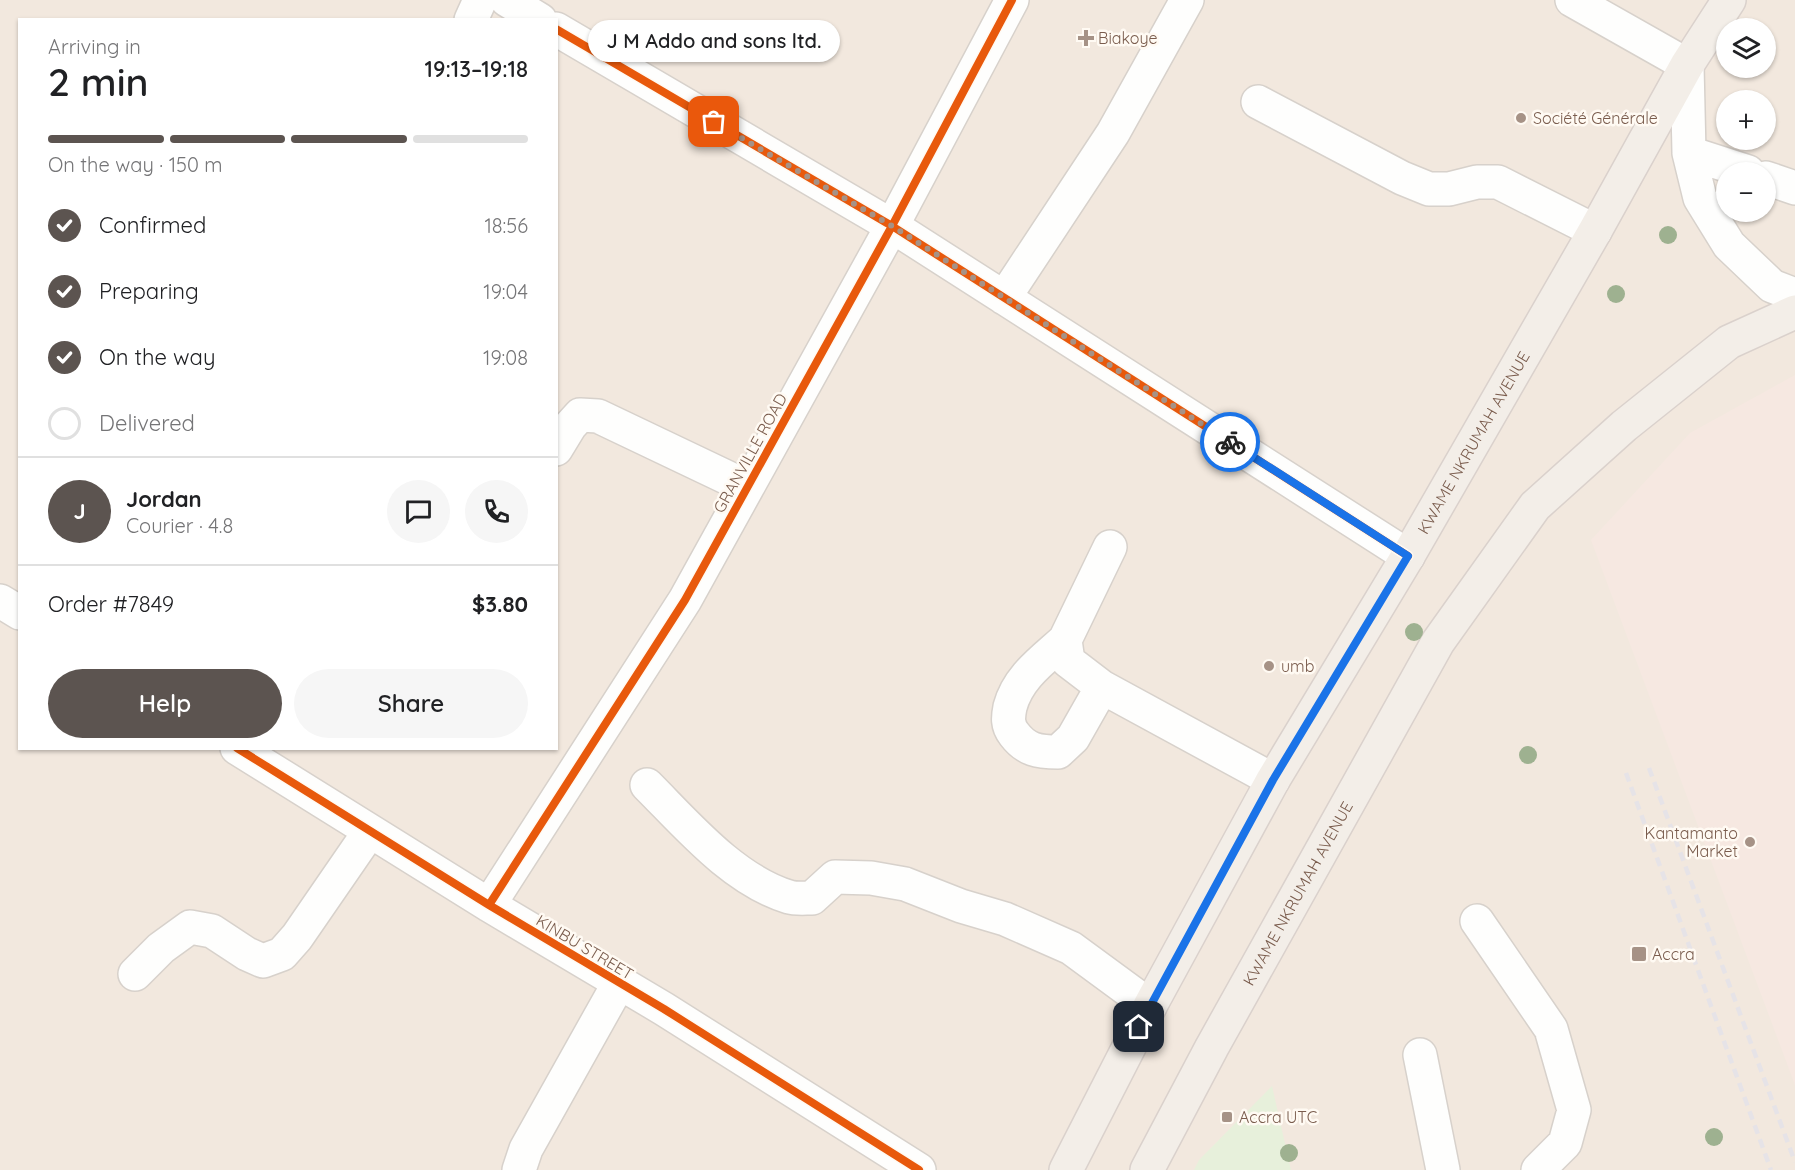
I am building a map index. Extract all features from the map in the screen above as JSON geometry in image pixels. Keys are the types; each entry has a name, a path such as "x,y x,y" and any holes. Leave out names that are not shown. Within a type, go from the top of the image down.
{"main road":[{"name":"KWAME NKRUMAH AVENUE","path":"1066,1170 1150,1006 1273,780 1408,556 1687,65 1729,0"},
{"name":"KWAME NKRUMAH AVENUE","path":"1147,1170 1212,1047 1438,642 1535,506 1624,426 1729,342 1795,312"}],"street":[{"path":"472,18 480,0"},
{"path":"507,0 537,18"},
{"name":"GRANVILLE ROAD","path":"489,905 685,600 892,226 1012,0"},
{"path":"1004,298 1113,133 1187,0"},
{"path":"1572,0 1687,65 1689,153 1700,198 1729,244 1772,286 1795,295"},
{"path":"558,30 892,226 1408,556"},
{"path":"1258,102 1402,178 1429,189 1449,189 1477,182 1498,182 1594,231"},
{"path":"1689,153 1717,162"},
{"path":"1776,181 1795,188"},
{"path":"558,446 580,415 598,416 747,487"},
{"path":"1102,687 1072,738 1058,752 1037,752 1021,743 1010,729 1008,717 1018,684 1065,640 1110,547"},
{"path":"0,601 18,612"},
{"path":"1065,640 1068,661 1102,687 1273,780"},
{"name":"KINBU STREET","path":"240,750 920,1170"},
{"path":"647,785 714,852 749,878 790,898 812,898 835,878 871,878 905,884 961,906 1005,919 1071,948 1150,1006"},
{"path":"135,974 161,948 190,927 212,931 247,954 263,961 282,954 297,937 370,831"},
{"path":"1477,921 1551,1029 1574,1110 1565,1143 1538,1170"},
{"path":"519,1170 526,1149 619,983"},
{"path":"1420,1055 1443,1170"}],"shaded area":[{"path":"0,0 1795,0 1795,1170 0,1170"},
{"name":"Kantamanto Market","path":"1795,375 1795,1085 1591,540 1690,433"}],"green space":[{"path":"1272,1086 1291,1170 1194,1170 1199,1160"}],"railway":[{"path":"1649,768 1795,1162"},
{"path":"1626,773 1771,1170"}],"cycle path":[{"path":"489,905 685,600 892,226 1012,0"},
{"path":"558,30 892,226 1408,556"},
{"path":"240,750 489,905 664,1009 919,1170"}],"way so far":[{"path":"714,122 892,226 1230,442"}],"place":[{"name":"Biakoye","path":"1086,38"},
{"name":"Société Générale","path":"1521,118"},
{"name":"J M Addo and sons ltd.","path":"714,122"},
{"name":"umb","path":"1269,666"},
{"name":"Kantamanto Market","path":"1750,842"},
{"name":"Accra","path":"1639,954"},
{"name":"Accra UTC","path":"1227,1117"}],"route":[{"path":"1139,1027 1273,780 1408,556 1230,442"}]}
